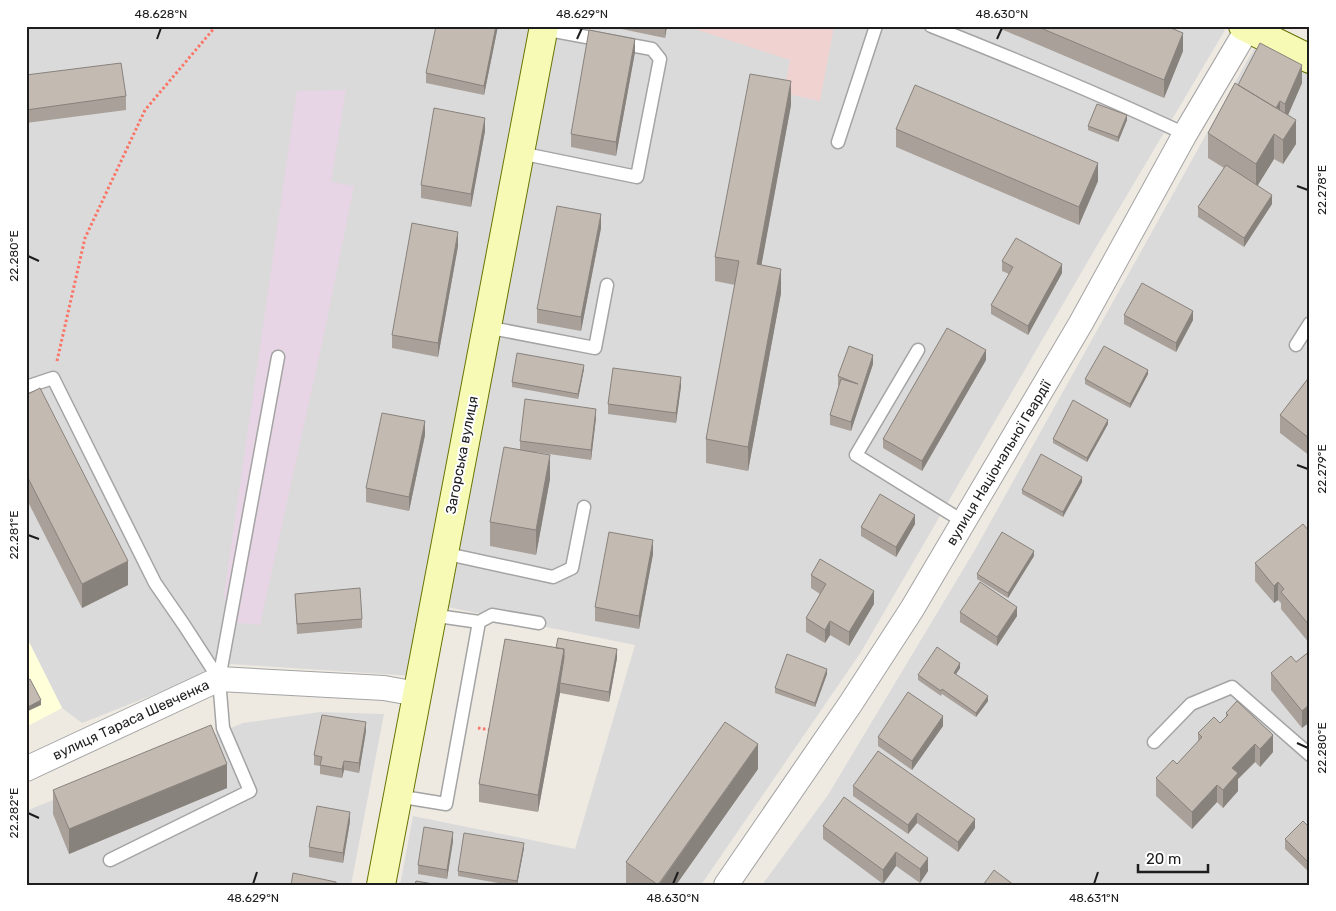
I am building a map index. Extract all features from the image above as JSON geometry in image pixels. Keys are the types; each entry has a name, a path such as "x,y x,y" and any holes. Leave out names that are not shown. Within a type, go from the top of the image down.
{"street":[{"name":"вулиця Національної Гвардії","path":"726,885 851,703 912,609 1082,323 1185,134 1247,27"},
{"path":"1247,27 1310,59"},
{"name":"Загорська вулиця","path":"381,885 543,28"},
{"name":"вулиця Тараса Шевченка","path":"26,769 219,679 384,688 417,694"}],"lane":[{"path":"838,142 876,26"},
{"path":"931,26 1040,70 1185,134"},
{"path":"520,153 637,177 660,59 652,49 543,28"},
{"path":"486,327 595,348 607,285"},
{"path":"1296,345 1310,324"},
{"path":"918,350 856,455 964,522"},
{"path":"110,860 250,791 223,728 219,679 278,357"},
{"path":"26,387 53,378 155,583 219,679"},
{"path":"443,553 553,577 572,568 584,507"},
{"path":"431,615 479,622 492,615 539,623"},
{"path":"397,796 446,804 479,622"},
{"path":"1154,742 1191,704 1232,688 1310,755"}],"path":[{"path":"53,378 85,238 145,110 216,26"}],"shaded area":[{"path":"26,26 536,26 413,676 231,664 82,723 62,708 26,636"},
{"path":"558,26 1216,26 1225,30 1095,249 861,652 701,885 400,885 413,816 575,849 635,645 447,607"},
{"path":"686,26 834,26 820,101 784,93 790,60"},
{"path":"1257,43 1310,70 1310,885 762,885 828,795 976,548"},
{"path":"346,90 331,182 354,186 326,325 260,625 229,622 224,595 297,91"},
{"path":"26,636 62,708 26,727"},
{"path":"320,712 384,714 351,885 26,885 26,811 243,723"}],"building":[{"path":"436,26 496,26 484,86 426,73"},
{"path":"1036,26 1166,26 1183,33 1164,80"},
{"path":"589,30 635,39 616,142 571,134"},
{"path":"1260,43 1302,65 1285,104 1280,101 1276,108 1238,85"},
{"path":"121,63 126,96 26,110 26,75"},
{"path":"750,74 791,81 757,264 781,269 748,447 706,439 739,261 715,257"},
{"path":"1235,83 1296,120 1283,140 1274,134 1256,164 1208,133"},
{"path":"915,85 1098,163 1079,207 896,129"},
{"path":"1097,104 1127,115 1118,137 1088,126"},
{"path":"434,108 485,118 471,194 421,185"},
{"path":"1226,165 1272,195 1244,238 1198,207"},
{"path":"557,206 601,214 581,317 537,309"},
{"path":"412,223 458,232 438,343 392,335"},
{"path":"1016,238 1062,264 1028,326 991,305 1013,267 1002,261"},
{"path":"1142,283 1193,311 1176,343 1124,315"},
{"path":"947,328 986,350 922,461 883,439"},
{"path":"849,346 873,355 851,422 830,415 841,379 858,384 838,376"},
{"path":"1104,346 1148,370 1130,404 1085,379"},
{"path":"517,353 584,365 578,394 512,382"},
{"path":"613,368 681,377 676,413 608,404"},
{"path":"1310,376 1310,439 1280,415"},
{"path":"40,388 128,561 82,584 26,474 26,395"},
{"path":"525,399 596,409 591,450 520,441"},
{"path":"1073,400 1108,420 1087,458 1053,439"},
{"path":"382,413 425,421 409,497 366,488"},
{"path":"504,447 550,455 536,530 490,522"},
{"path":"1041,454 1082,477 1063,512 1022,490"},
{"path":"880,494 915,515 896,547 861,527"},
{"path":"1303,524 1310,532 1310,626 1281,592 1284,589 1278,582 1274,586 1255,563"},
{"path":"609,532 653,540 639,616 595,607"},
{"path":"1002,532 1034,551 1008,593 977,574"},
{"path":"820,559 874,591 849,632 830,621 825,630 806,618 826,584 811,575"},
{"path":"980,582 1017,607 997,637 960,612"},
{"path":"360,588 362,619 297,624 295,594"},
{"path":"558,638 617,649 609,692 560,683 564,649 556,648"},
{"path":"505,639 564,649 538,795 479,784"},
{"path":"937,647 960,663 954,673 988,696 976,713 918,675"},
{"path":"1310,651 1310,704 1302,711 1271,673 1291,656 1296,662"},
{"path":"787,654 827,669 815,703 775,688"},
{"path":"30,679 41,700 26,708 26,681"},
{"path":"908,692 943,716 912,761 878,737"},
{"path":"1237,701 1273,735 1260,749 1255,744 1232,768 1238,773 1223,790 1217,785 1192,812 1156,778 1173,760 1177,764 1202,737 1198,733 1214,717 1220,723"},
{"path":"322,715 366,722 359,763 344,761 342,769 320,765 322,757 314,755"},
{"path":"725,722 758,744 658,885 626,862"},
{"path":"211,725 227,764 69,829 53,790"},
{"path":"878,751 975,819 958,842 917,813 908,825 853,786"},
{"path":"844,797 928,858 920,869 896,852 883,870 823,826"},
{"path":"317,806 350,812 343,853 309,847"},
{"path":"1303,821 1310,828 1310,864 1285,839"},
{"path":"424,827 453,832 447,870 418,865"},
{"path":"464,833 524,843 517,881 458,871"},
{"path":"994,870 1014,885 983,885"},
{"path":"293,873 336,882 336,885 291,885"},
{"path":"416,881 439,885 415,885"}]}
